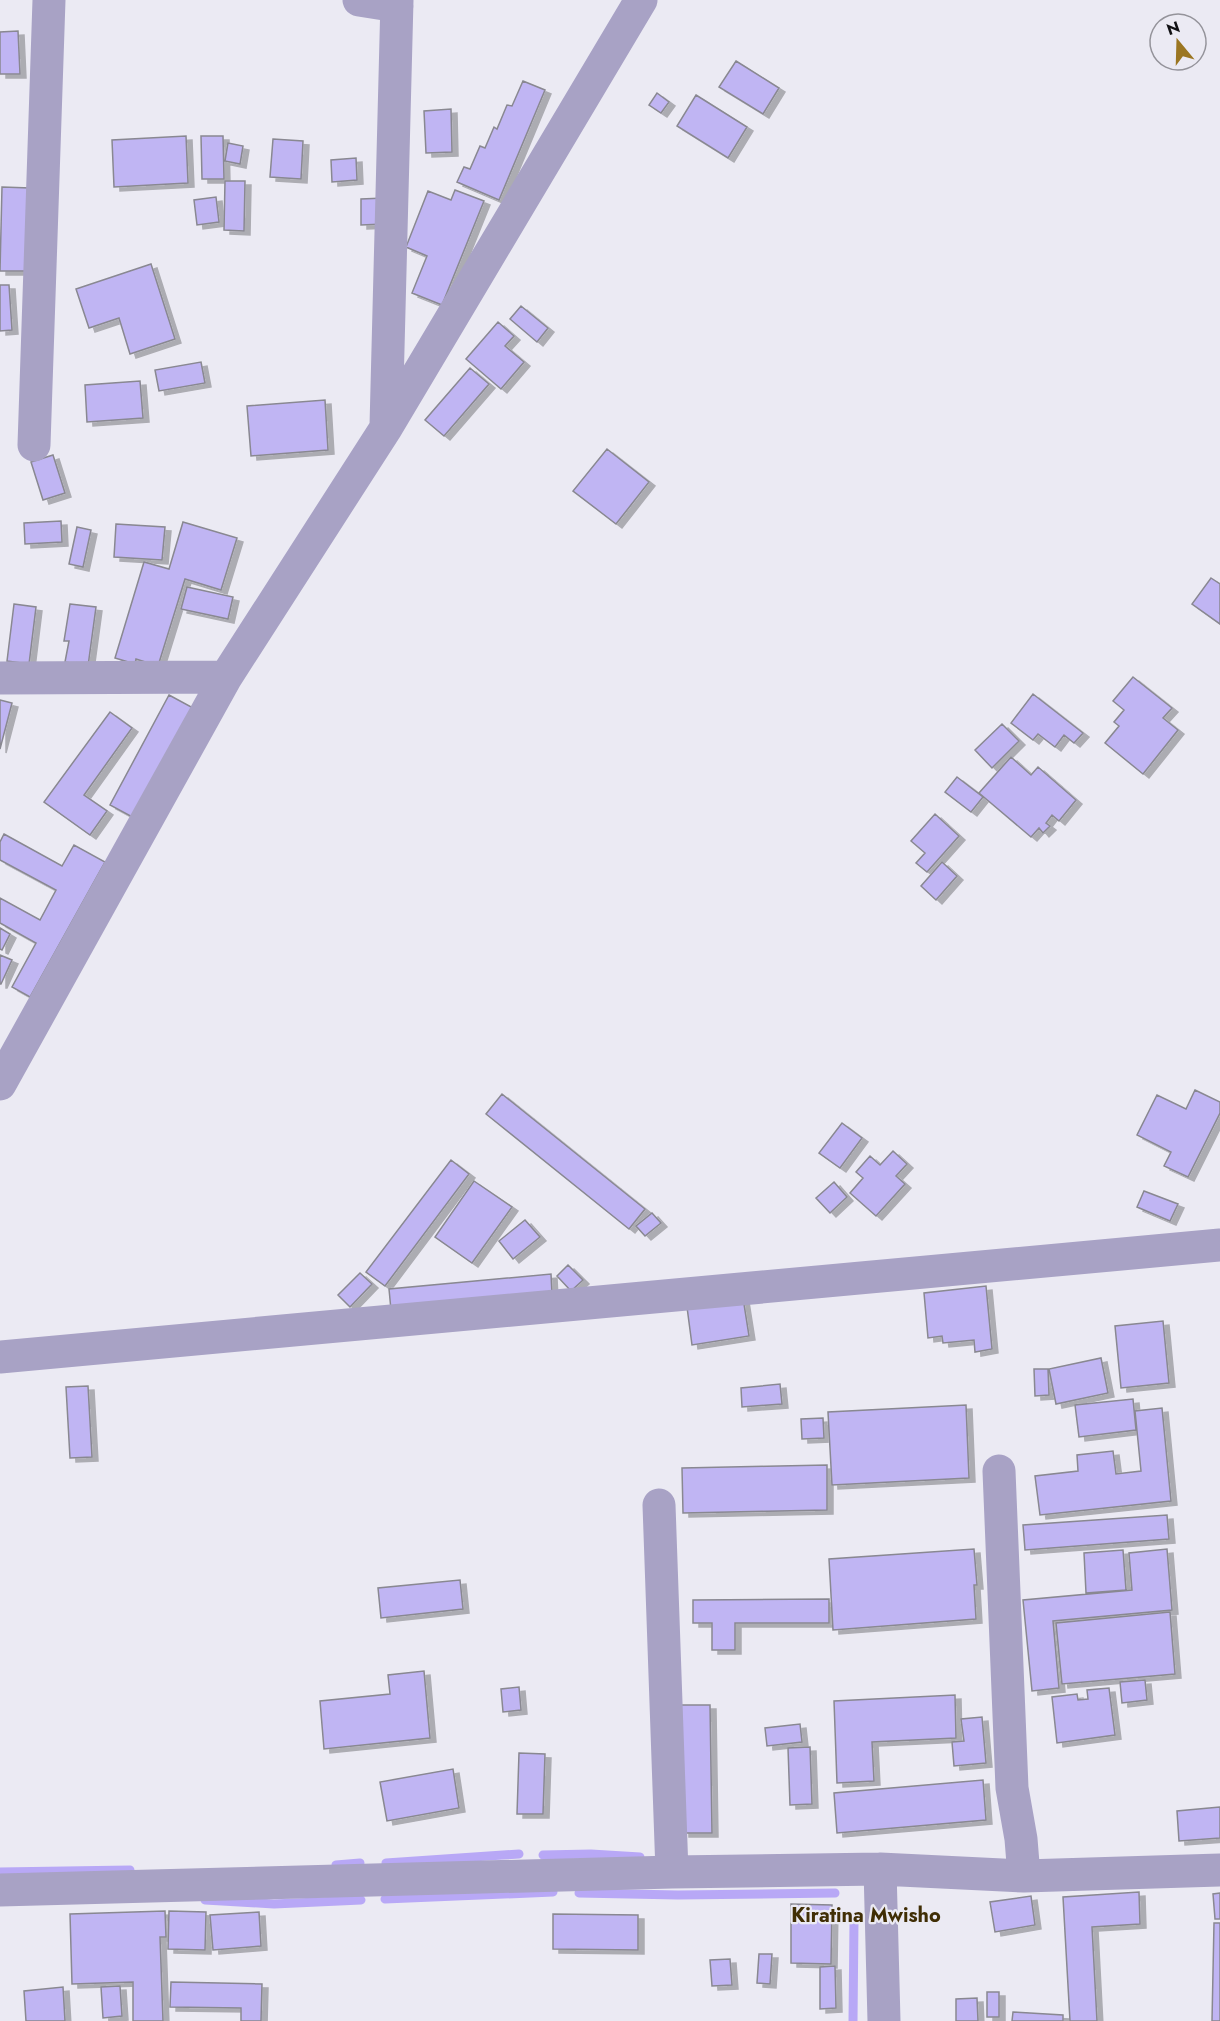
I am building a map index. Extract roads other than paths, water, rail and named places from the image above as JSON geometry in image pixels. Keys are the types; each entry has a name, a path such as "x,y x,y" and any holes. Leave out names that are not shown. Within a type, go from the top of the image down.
{"street":[{"path":"34,445 49,0"},
{"path":"359,0 397,3 386,428"},
{"path":"0,1084 226,677 386,428 641,0"},
{"path":"0,678 226,677"},
{"path":"0,1357 1220,1245"},
{"path":"999,1471 1012,1788 1021,1839 1024,1876"},
{"path":"659,1505 672,1872"},
{"path":"880,1869 884,2021"},
{"path":"0,1890 672,1872 880,1869 1024,1876 1220,1870"}],"waterway":[{"path":"386,1863 519,1854"},
{"path":"543,1855 591,1854 640,1857"},
{"path":"336,1865 360,1863"},
{"path":"0,1872 130,1870"},
{"path":"385,1899 553,1892"},
{"path":"579,1893 678,1895 835,1893"},
{"path":"205,1900 274,1904 361,1900"},
{"path":"853,2021 854,1921"}],"district":[{"name":"Kiratina Mwisho","path":"866,1915"}]}
